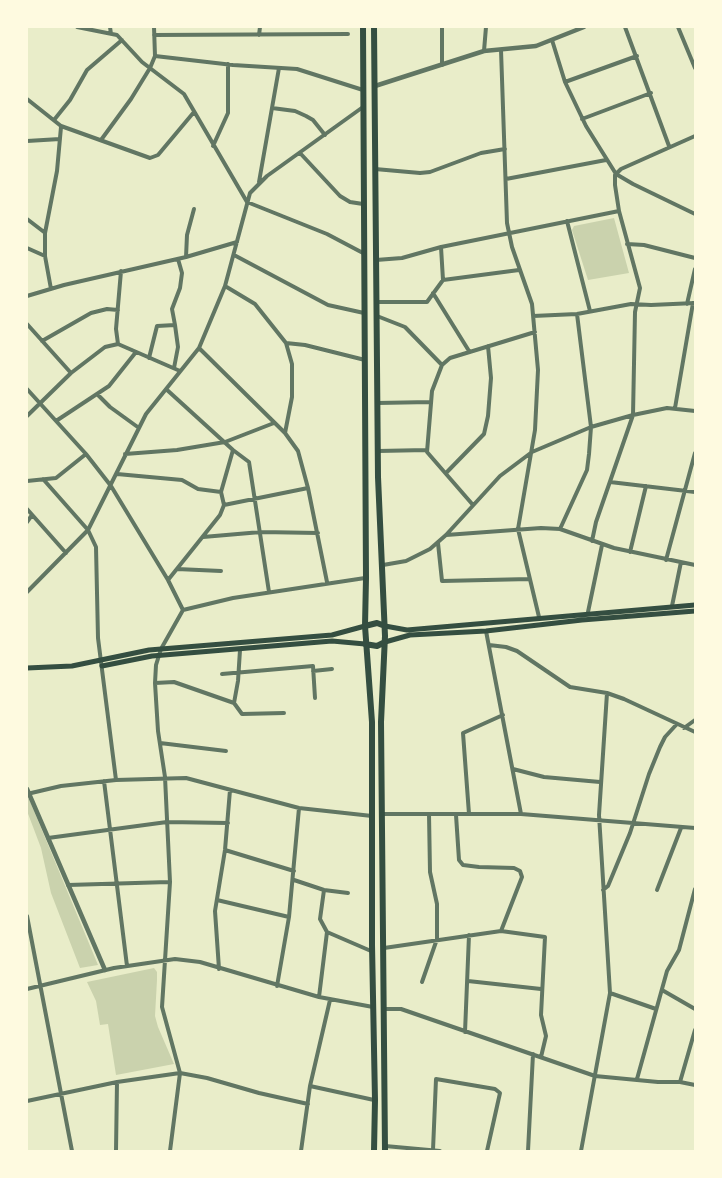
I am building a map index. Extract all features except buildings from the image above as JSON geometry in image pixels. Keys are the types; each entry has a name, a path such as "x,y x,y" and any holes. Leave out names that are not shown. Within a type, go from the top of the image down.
{"highway":[{"path":"363,27 365,644 372,722 374,1151"},
{"path":"374,27 377,403 385,626 381,722 385,1149"},
{"path":"365,626 377,623 385,626"},
{"path":"365,644 377,645 385,642"}],"main road":[{"path":"385,626 407,630 588,612 695,605"},
{"path":"385,642 410,635 486,631 582,620 695,611"},
{"path":"27,668 101,663 160,652 332,635 365,626"},
{"path":"160,652 240,650 332,641 365,644"}],"street":[{"path":"77,27 117,35 150,68 184,94 247,202 327,234 363,253"},
{"path":"110,27 111,34"},
{"path":"101,140 150,68 155,56 154,27"},
{"path":"259,35 260,27"},
{"path":"442,27 442,65"},
{"path":"484,51 486,27"},
{"path":"375,86 484,51 529,48 584,27"},
{"path":"625,27 669,146"},
{"path":"678,27 695,68"},
{"path":"154,36 348,34"},
{"path":"54,120 70,100 87,70 122,40"},
{"path":"552,40 565,82 582,118 616,174 695,214"},
{"path":"501,50 505,205 508,233 519,270 530,296 538,384 532,452 518,529 539,617"},
{"path":"155,56 297,69 364,91"},
{"path":"565,82 637,56"},
{"path":"213,146 228,113 228,64"},
{"path":"259,184 279,68"},
{"path":"582,118 651,93"},
{"path":"27,99 61,126 150,158 158,156 194,112"},
{"path":"27,592 88,530 146,414 199,348 225,286 250,193 300,153 364,107"},
{"path":"272,108 303,114 313,120 325,135"},
{"path":"51,289 45,256 45,222 52,205 61,126"},
{"path":"592,541 596,522 633,415 635,312 640,288 619,211 615,185 616,174 621,169 695,136"},
{"path":"27,141 60,139"},
{"path":"375,169 429,172 481,153 505,149"},
{"path":"300,153 340,196 350,202 363,204"},
{"path":"506,180 606,160"},
{"path":"186,257 187,235 194,208"},
{"path":"376,260 402,258 441,247 619,211"},
{"path":"27,219 45,233"},
{"path":"567,221 590,311"},
{"path":"27,296 186,257 237,242"},
{"path":"627,244 644,245 695,258"},
{"path":"376,302 427,302 443,280 441,247"},
{"path":"27,248 45,256"},
{"path":"234,255 328,305 364,313"},
{"path":"174,368 178,348 172,309 180,288 182,273 178,258"},
{"path":"687,304 695,269"},
{"path":"443,280 519,270"},
{"path":"118,344 116,329 122,272"},
{"path":"225,286 255,304 286,344 292,364 292,397 285,433"},
{"path":"433,293 469,351"},
{"path":"533,316 577,314 624,304 694,303 675,408"},
{"path":"42,341 91,313 107,309 118,310"},
{"path":"560,529 587,470 591,427 577,314"},
{"path":"376,316 405,327 442,365"},
{"path":"27,324 71,373"},
{"path":"149,358 157,326 175,325"},
{"path":"473,505 427,450 432,391 442,365 450,358 535,332"},
{"path":"27,416 71,373 105,347 118,344 180,371"},
{"path":"286,344 305,345 365,360"},
{"path":"446,474 484,434 491,378 488,346"},
{"path":"199,348 285,433 298,451 318,533 327,582"},
{"path":"56,422 109,386 136,352"},
{"path":"27,389 86,454 111,486 168,580 183,610"},
{"path":"166,389 249,462 269,592"},
{"path":"98,394 110,407 139,428"},
{"path":"377,403 431,402"},
{"path":"382,566 413,559 438,543 500,476 532,452 591,427 633,415 675,408 695,411"},
{"path":"125,454 177,450 225,442 274,423"},
{"path":"168,580 220,514 224,505 220,492 233,450"},
{"path":"378,451 427,450"},
{"path":"666,560 695,453"},
{"path":"27,481 56,478 86,454"},
{"path":"117,474 182,480 198,489 220,492"},
{"path":"43,479 88,530 96,547 101,663 116,780"},
{"path":"610,482 695,492"},
{"path":"630,552 646,486"},
{"path":"224,505 308,488"},
{"path":"27,509 66,553"},
{"path":"27,522 32,515"},
{"path":"446,535 518,529 560,529 602,545 695,565"},
{"path":"203,537 261,532 318,533"},
{"path":"438,543 442,581 530,579"},
{"path":"588,612 602,545"},
{"path":"672,606 681,562"},
{"path":"177,568 221,571"},
{"path":"170,1151 180,1073 162,1007 170,882 165,777 155,683 160,652 183,610 269,592 366,578"},
{"path":"486,631 521,814"},
{"path":"489,645 518,651 570,687 607,693 635,703 676,725 695,732"},
{"path":"234,703 240,650"},
{"path":"222,674 313,666 315,698"},
{"path":"313,671 332,669"},
{"path":"155,683 174,682 234,703 242,714 284,713"},
{"path":"581,1151 610,993 600,821 600,782 607,693"},
{"path":"469,814 463,734 503,715"},
{"path":"684,728 695,720"},
{"path":"603,890 608,886 633,824 660,747 665,737 676,725"},
{"path":"160,743 226,751"},
{"path":"513,769 544,777 600,782"},
{"path":"105,970 28,792 104,781 186,778 300,808 372,816"},
{"path":"104,781 127,966"},
{"path":"219,969 215,911 225,850 230,790"},
{"path":"277,986 294,880 300,808"},
{"path":"382,814 521,814 695,828"},
{"path":"422,982 436,939 437,904 430,872 429,814"},
{"path":"456,814 459,860 463,865 514,868 520,871 522,877 501,932"},
{"path":"48,838 167,822 228,823"},
{"path":"657,890 681,828"},
{"path":"225,850 294,871"},
{"path":"294,880 324,890 348,893"},
{"path":"68,885 170,882"},
{"path":"637,1079 667,971 679,950 695,889"},
{"path":"320,997 327,932 320,919 324,890"},
{"path":"217,900 289,916"},
{"path":"27,916 72,1151"},
{"path":"327,932 372,951"},
{"path":"384,948 436,939 501,932 545,937 541,1015 546,1036 541,1057"},
{"path":"465,1032 469,935"},
{"path":"27,989 105,970 165,960 200,962 277,986 373,1008"},
{"path":"468,981 541,989"},
{"path":"662,990 695,1009"},
{"path":"610,993 656,1009"},
{"path":"301,1151 310,1086 330,999"},
{"path":"384,1009 401,1009 595,1076 695,1085"},
{"path":"680,1082 695,1030"},
{"path":"528,1151 533,1054"},
{"path":"27,1101 117,1082 180,1073 207,1078 259,1094 308,1104"},
{"path":"433,1150 436,1079 495,1089 500,1092 487,1151"},
{"path":"116,1151 117,1082"},
{"path":"310,1086 375,1100"},
{"path":"385,1149 440,1151"}],"green space":[{"path":"614,218 629,273 588,280 572,230 574,226"},
{"path":"27,799 29,799 98,965 80,968 51,893 41,848 27,811"},
{"path":"154,968 157,972 155,1016 174,1064 116,1075 108,1024 100,1025 96,1001 87,982"}]}
